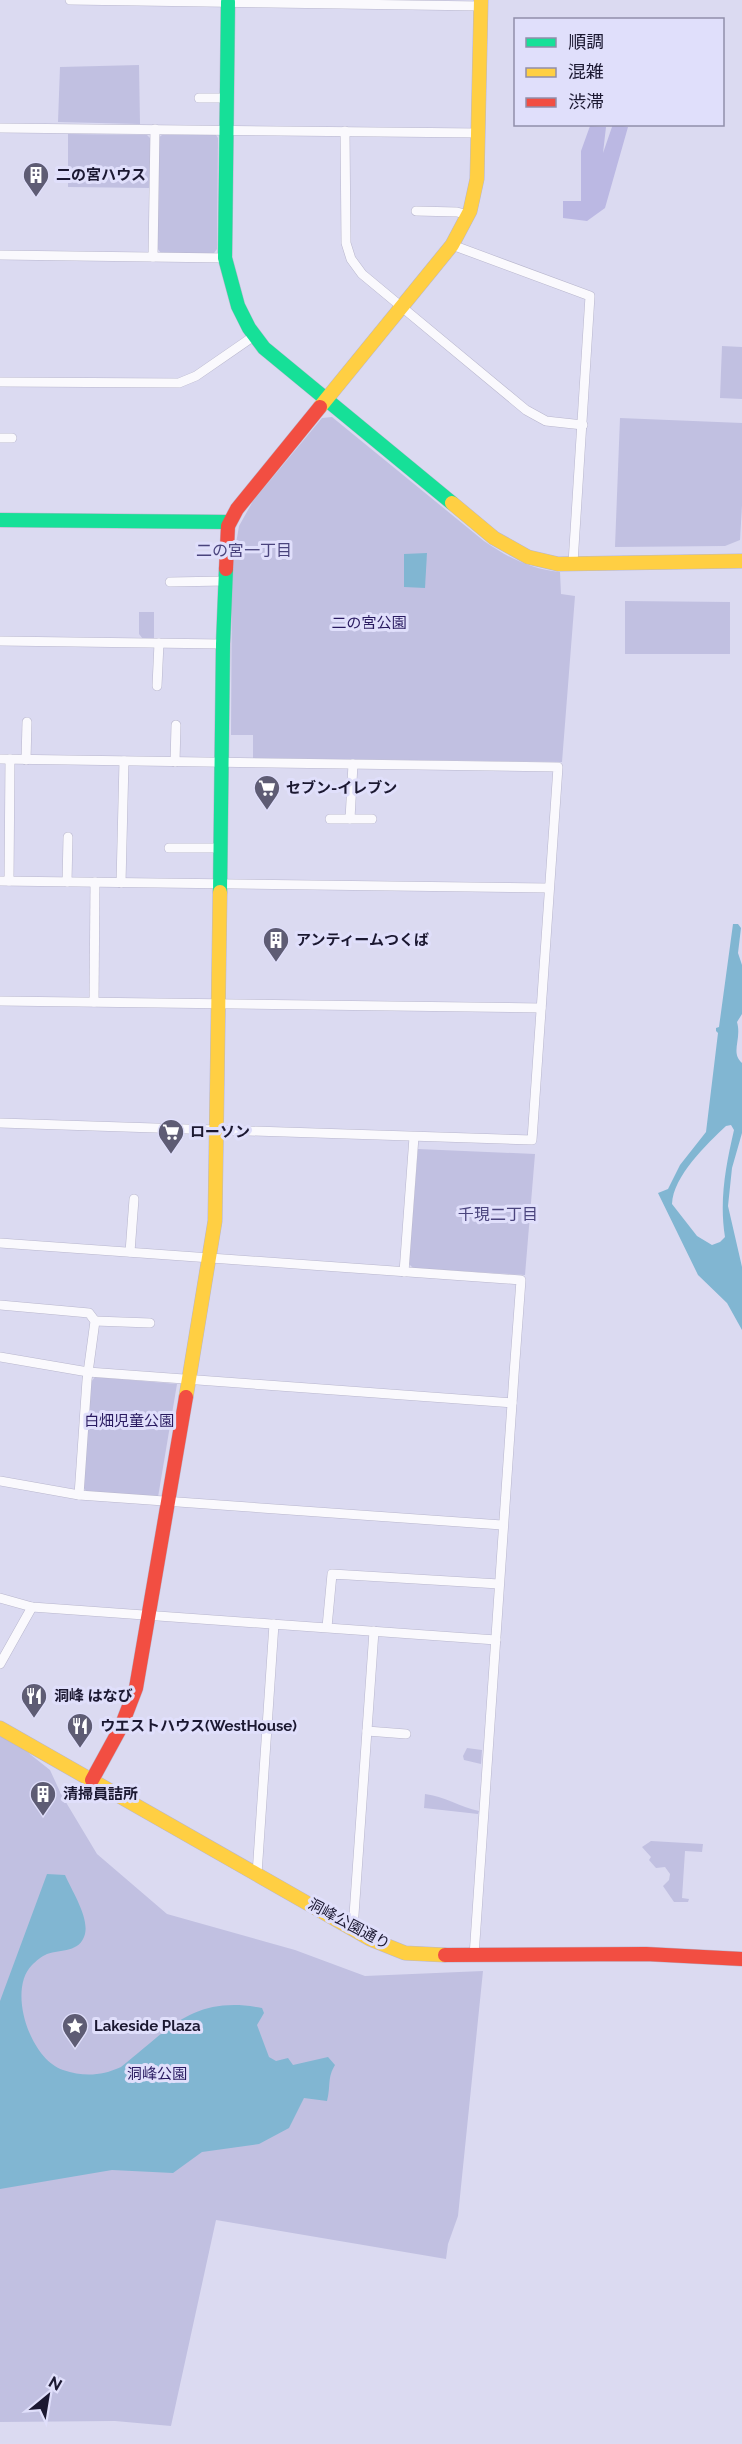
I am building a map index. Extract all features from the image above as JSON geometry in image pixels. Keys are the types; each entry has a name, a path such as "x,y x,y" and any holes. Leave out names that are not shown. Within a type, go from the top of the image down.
{"street":[{"path":"70,0 481,3 477,178 468,215 452,245 237,508 229,522 225,581 217,1203 150,1616 136,1688 121,1726 92,1780"},
{"path":"228,2 225,258 233,296 254,336 277,360 494,538 528,557 546,562 573,563 742,561"},
{"path":"199,98 227,98"},
{"path":"0,128 479,133"},
{"path":"153,257 155,129"},
{"path":"345,131 344,226 348,251 362,274 526,410 546,421 583,425"},
{"path":"416,211 458,212 468,215"},
{"path":"452,245 590,296 573,563"},
{"path":"0,255 225,258"},
{"path":"0,382 179,383 196,376 254,336"},
{"path":"0,438 12,438"},
{"path":"0,520 229,522"},
{"path":"170,582 225,581"},
{"path":"0,641 224,644"},
{"path":"158,686 159,643"},
{"path":"26,760 27,722"},
{"path":"175,762 176,725"},
{"path":"0,759 558,767 532,1140 0,1123"},
{"path":"10,759 5,881 548,888"},
{"path":"121,883 124,761"},
{"path":"350,819 353,764"},
{"path":"330,819 372,819"},
{"path":"67,882 68,837"},
{"path":"169,848 221,848"},
{"path":"94,1002 95,882"},
{"path":"0,1001 541,1008"},
{"path":"404,1272 414,1137"},
{"path":"130,1252 134,1199"},
{"path":"0,1243 521,1280 502,1525 474,1956"},
{"path":"0,1305 89,1313 94,1321 79,1495"},
{"path":"94,1321 150,1323"},
{"path":"0,1357 88,1372 512,1402"},
{"path":"0,1481 79,1495 168,1503 502,1525"},
{"path":"327,1627 332,1574 499,1584"},
{"path":"0,1598 32,1607 496,1640"},
{"path":"0,1664 32,1607"},
{"path":"256,1874 274,1624"},
{"path":"354,1929 374,1631"},
{"name":"洞峰公園通り","path":"0,1728 370,1939 405,1953 474,1956 646,1954 742,1959"},
{"path":"367,1731 406,1734"}],"green space":[{"path":"139,65 140,124 58,122 60,67"},
{"path":"68,134 147,135 150,138 150,188 68,187"},
{"path":"162,135 216,135 218,138 217,249 214,253 161,253 157,248 158,138"},
{"path":"722,346 742,347 742,399 720,398"},
{"name":"二の宮公園","path":"332,417 484,541 520,562 560,572 561,594 575,596 562,762 253,758 253,735 231,735 232,567 239,526 253,501 322,418"},
{"path":"620,418 742,423 740,540 725,546 615,547"},
{"path":"625,601 730,602 730,654 625,654"},
{"path":"139,612 154,612 154,639 143,639 139,634"},
{"path":"418,1149 535,1154 525,1275 413,1268 409,1264"},
{"name":"白畑児童公園","path":"95,1377 177,1384 158,1497 87,1492 83,1487 91,1382"},
{"name":"洞峰公園","path":"0,1734 16,1743 50,1770 61,1794 97,1854 167,1914 295,1950 365,1976 483,1971 458,2216 448,2244 446,2259 216,2220 171,2426 115,2421 0,2422"},
{"path":"467,1748 482,1750 481,1764 464,1760 463,1756"},
{"path":"425,1794 479,1811 478,1814 424,1808"},
{"path":"651,1841 703,1844 702,1852 685,1851 682,1898 689,1899 688,1902 674,1902 663,1886 669,1880 670,1874 665,1867 656,1868 649,1860 651,1857 642,1847"}],"shaded area":[{"path":"590,126 606,127 603,153 612,126 628,127 605,208 587,221 563,218 563,201 581,201 581,151"},
{"path":"427,553 425,588 404,587 404,554"},
{"path":"733,924 738,924 741,928 738,953 742,965 742,1014 737,1022 736,1050 742,1063 742,1133 732,1168 728,1206 742,1267 742,1330 727,1303 698,1275 658,1193 668,1189 680,1165 706,1132 718,1033 716,1028 719,1027","holes":["731,1125 734,1130 723,1196 725,1237 712,1245 697,1236 672,1204 674,1193 692,1161 710,1142 726,1126"]},
{"path":"47,1874 65,1875 82,1912 86,1927 83,1940 79,1944 43,1956 32,1965 25,1976 22,2006 26,2023 32,2039 51,2063 63,2070 78,2074 106,2072 121,2067 169,2028 200,2011 218,2006 238,2005 262,2008 264,2013 257,2025 269,2057 276,2061 288,2058 293,2065 328,2057 335,2065 330,2078 327,2101 304,2098 289,2128 259,2144 202,2152 173,2173 112,2170 0,2189 0,2001"}],"traffic: fast":[{"path":"228,2 225,258 238,306 249,328 264,348 452,503"},
{"path":"0,520 229,522"},
{"path":"220,892 226,569"}],"traffic: slow":[{"path":"320,407 452,245 470,211 477,179 481,0"},
{"path":"452,503 494,538 528,557 558,564 742,561"},
{"path":"186,1397 215,1221 220,892"},
{"path":"0,1728 370,1939 405,1953 445,1955"}],"traffic: jam":[{"path":"226,569 228,526 237,509 320,407"},
{"path":"92,1780 121,1727 136,1688 186,1397"},
{"path":"445,1955 646,1954 742,1959"}],"place":[{"name":"二の宮ハウス","path":"36,198"},
{"name":"セブン-イレブン","path":"267,811"},
{"name":"アンティームつくば","path":"276,963"},
{"name":"ローソン","path":"171,1155"},
{"name":"洞峰 はなび","path":"34,1719"},
{"name":"ウエストハウス(WestHouse)","path":"80,1749"},
{"name":"清掃員詰所","path":"43,1817"},
{"name":"Lakeside Plaza","path":"75,2049"}],"district":[{"name":"二の宮一丁目","path":"244,550"},
{"name":"千現二丁目","path":"498,1214"}]}
